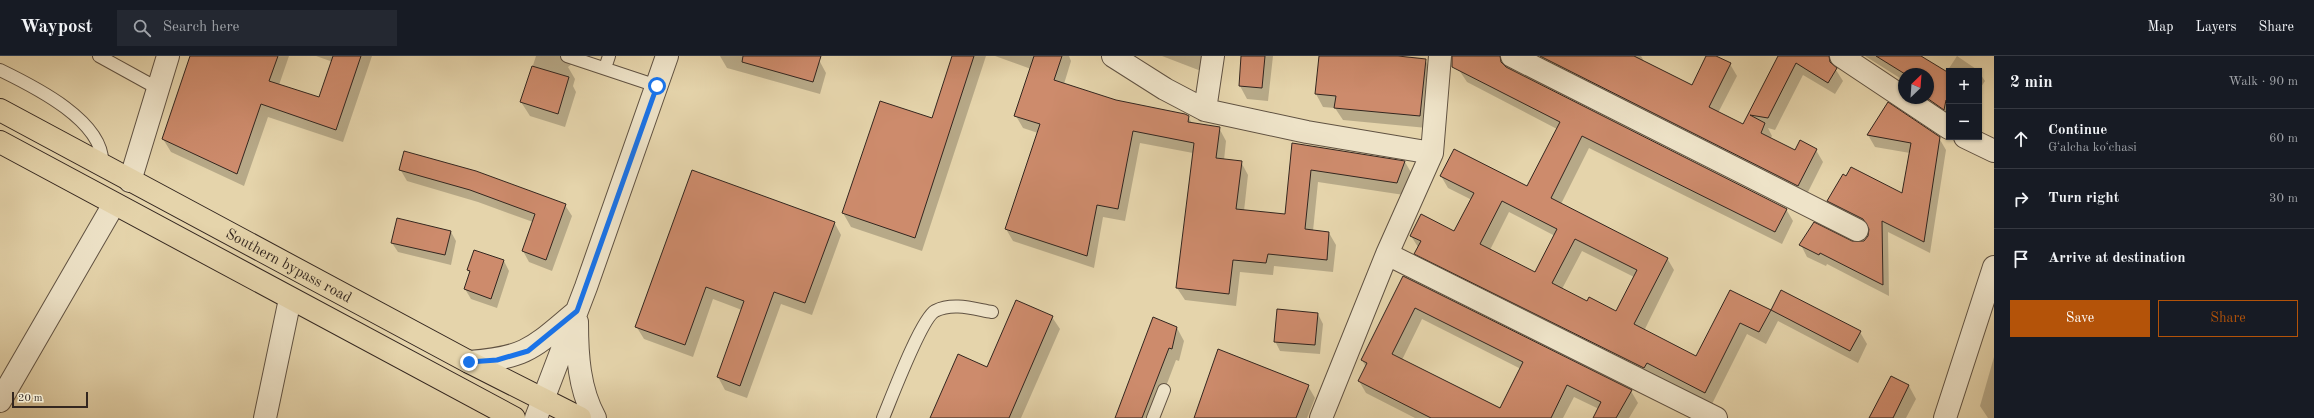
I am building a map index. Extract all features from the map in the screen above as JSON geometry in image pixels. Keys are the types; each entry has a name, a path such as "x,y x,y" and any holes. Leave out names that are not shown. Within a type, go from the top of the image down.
{"highway":[{"name":"Southern bypass road","path":"0,110 469,362 540,409 580,418"},
{"name":"Southern bypass road","path":"0,142 514,418"}],"street":[{"path":"130,181 157,88 168,56"},
{"path":"540,409 577,311 667,56"},
{"path":"1113,56 1165,89 1206,110 1307,132 1432,153"},
{"path":"1206,110 1213,56"},
{"path":"1321,418 1386,254 1432,153 1440,56"},
{"path":"1512,56 1857,230"},
{"path":"1841,56 1946,126"},
{"path":"1971,140 1994,151"},
{"path":"0,401 114,204"},
{"path":"1386,254 1716,418"},
{"path":"1945,418 1989,300 1994,267"},
{"path":"265,418 290,299"},
{"path":"469,362 497,360 528,351 577,311"},
{"path":"577,311 577,344 581,380 588,406 595,418"}],"lane":[{"path":"99,56 157,88"},
{"path":"567,56 657,86"},
{"path":"605,68 609,56"},
{"path":"0,70 41,91 70,112 96,139 103,156 102,166"},
{"path":"883,418 923,327 934,312 952,306 992,312"},
{"path":"1153,418 1164,390"}],"building":[{"path":"190,56 278,56 269,81 319,97 333,56 361,56 336,130 261,104 237,174 162,139"},
{"path":"743,56 821,56 813,82 742,62"},
{"path":"952,56 974,56 915,238 842,213 880,101 932,118"},
{"path":"1034,56 1062,56 1054,80 1116,100 1185,114 1189,116 1188,122 1220,127 1216,158 1242,161 1236,209 1285,214 1292,143 1405,161 1397,183 1311,170 1305,229 1329,232 1327,260 1268,254 1266,263 1233,260 1229,294 1176,288 1194,143 1133,131 1118,209 1097,205 1087,256 1005,229 1040,124 1014,116"},
{"path":"1241,56 1265,56 1262,88 1239,86"},
{"path":"1319,56 1398,56 1426,59 1420,116 1334,108 1336,96 1315,94"},
{"path":"1452,56 1500,56 1501,62 1506,67 1787,209 1775,232 1582,136 1551,198 1668,258 1634,324 1696,356 1730,290 1771,310 1759,332 1740,323 1705,393 1647,363 1644,368 1414,254 1421,241 1410,236 1421,214 1454,231 1474,193 1440,176 1454,149 1527,186 1560,122 1452,67","holes":["1502,201 1557,229 1535,272 1480,244","1575,239 1637,270 1616,311 1589,297 1587,301 1552,283"]},
{"path":"1540,56 1634,56 1692,85 1706,56 1716,56 1731,63 1709,107 1743,124 1778,56 1829,56 1830,62 1837,68 1828,83 1796,63 1768,118 1750,115 1765,123 1761,133 1795,150 1800,140 1817,149 1798,186"},
{"path":"1876,56 1921,56 1946,71 1946,100 1944,110 1934,103 1934,68 1898,68 1898,70"},
{"path":"532,66 569,77 558,114 520,102"},
{"path":"1888,102 1940,137 1924,242 1882,221 1883,285 1820,253 1819,255 1799,245 1814,222 1852,241 1864,241 1868,236 1869,229 1863,219 1827,201 1843,174 1846,176 1851,167 1902,193 1911,143 1867,135"},
{"path":"404,151 476,171 566,204 546,260 522,251 535,214 470,190 399,170"},
{"path":"692,170 835,222 805,303 774,292 740,386 717,377 744,301 706,287 685,345 635,327"},
{"path":"397,218 451,231 445,255 391,243"},
{"path":"474,250 504,260 491,299 464,289 470,271 467,270"},
{"path":"1403,276 1632,390 1616,418 1593,418 1601,402 1567,385 1551,418 1431,418 1358,381 1367,363 1361,360","holes":["1415,308 1523,362 1500,408 1392,354"]},
{"path":"1781,290 1861,331 1850,351 1771,310"},
{"path":"1016,300 1053,316 1009,418 930,418 958,354 987,367"},
{"path":"1277,309 1318,313 1315,345 1274,342"},
{"path":"1153,317 1177,327 1172,349 1169,348 1142,418 1115,418"},
{"path":"1218,349 1309,385 1296,418 1194,418"},
{"path":"1891,376 1909,385 1893,418 1869,418"}],"route":[{"path":"469,362 497,360 528,351 577,311 657,86"}]}
